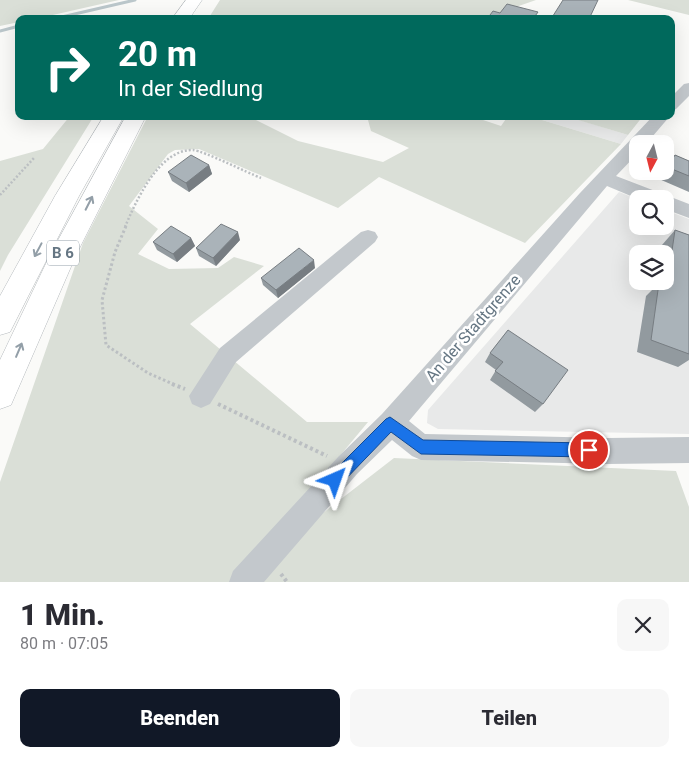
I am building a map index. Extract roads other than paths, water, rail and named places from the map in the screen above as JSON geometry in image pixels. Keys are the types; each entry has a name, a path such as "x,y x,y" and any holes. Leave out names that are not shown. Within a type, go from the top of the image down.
{"highway":[{"path":"183,15 194,0"},
{"path":"200,15 211,0"},
{"name":"B 6","path":"0,324 62,204 112,120"},
{"name":"B 6","path":"0,394 64,253 134,120"}],"street":[{"path":"675,102 689,87"},
{"name":"An der Stadtgrenze","path":"244,582 348,465 390,423 604,178 658,120"},
{"path":"604,178 634,190"},
{"path":"674,205 689,211"},
{"path":"201,396 228,355 368,237"},
{"path":"390,423 421,447 689,450"}],"waterway":[{"path":"70,15 135,0"},
{"path":"0,31 15,27"}]}
